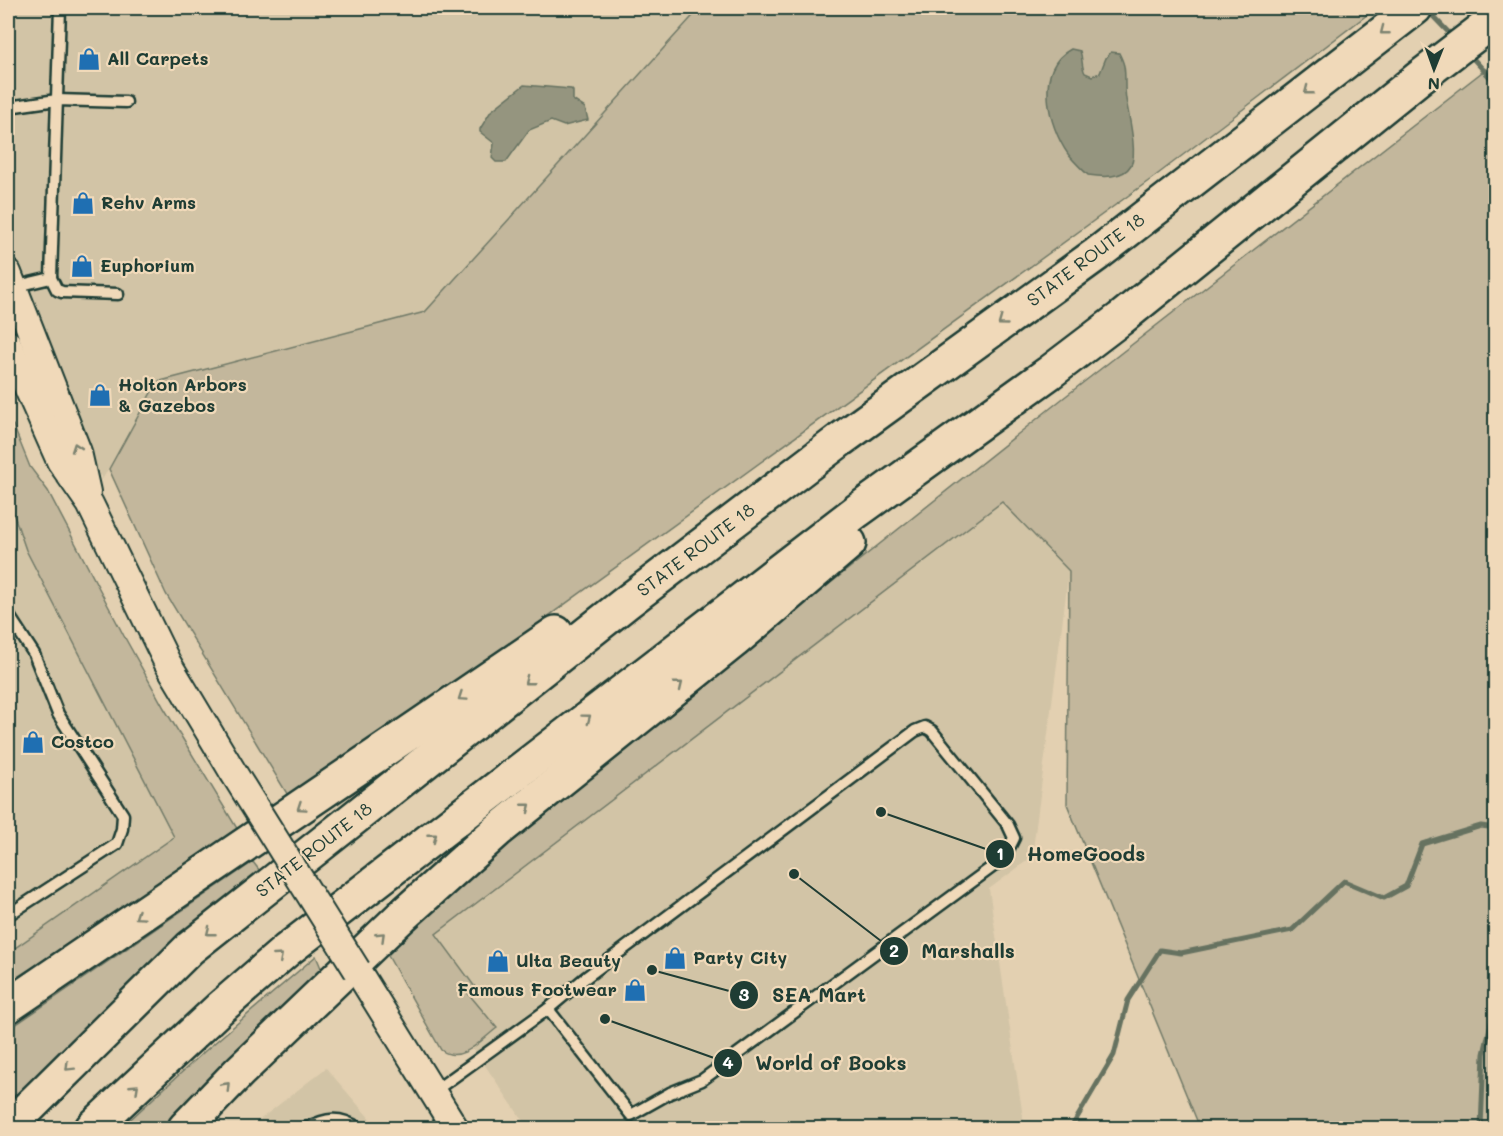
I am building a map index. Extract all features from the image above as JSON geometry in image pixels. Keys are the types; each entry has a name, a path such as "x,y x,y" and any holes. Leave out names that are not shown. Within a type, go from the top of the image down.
{"highway":[{"name":"STATE ROUTE 18","path":"8,1128 190,948 627,603 840,440 1097,254 1415,8"},
{"path":"92,1128 220,1008 287,950 847,518 1049,374 1489,24"},
{"path":"185,1128 239,1072 402,916 496,831 734,641 1049,374"},
{"path":"8,1006 840,440"}],"street":[{"path":"9,284 78,452 90,504"},
{"path":"8,344 18,378 60,461 90,504 167,662 455,1128"}],"lane":[{"path":"60,8 51,278 57,290 62,292 118,294"},
{"path":"8,107 57,99 126,102"},
{"path":"9,284 51,278"},
{"path":"8,614 34,654 58,714 123,814 123,829 117,844 8,915"},
{"path":"433,1092 548,1010 585,978 915,731 925,728 932,731 1008,825 1014,838 1007,852 995,865 702,1080 669,1093 631,1116 548,1010"},
{"path":"307,1128 322,1120 332,1119 349,1122 358,1128"}],"shaded area":[{"path":"8,8 700,8 425,312 157,382 102,480 8,234"},
{"path":"700,8 1376,8 1154,177 292,802 166,594 109,469 157,382 425,312"},
{"path":"1071,49 1080,51 1085,73 1092,76 1100,73 1111,52 1119,53 1123,61 1133,159 1127,170 1118,175 1088,175 1068,154 1055,129 1050,114 1049,84 1052,70 1059,58"},
{"path":"1495,62 1495,1128 1200,1128 1067,804 1069,571 1002,502 436,934 475,987 467,992 497,1028 464,1053 449,1054 441,1050 387,954 481,861 1062,399"},
{"path":"524,85 571,89 573,100 585,108 588,120 564,126 551,121 529,130 506,162 496,162 492,158 494,143 480,132 480,129 491,111"},
{"path":"8,423 13,425 30,467 48,491 164,708 241,835 8,983 8,953 174,837 26,550 8,498"},
{"path":"8,498 26,550 174,837 8,953"},
{"path":"1002,502 1069,571 1032,857 989,889 1024,1124 1019,1128 528,1128 409,955"},
{"path":"253,862 263,875 8,1109 8,1030"},
{"path":"316,956 324,975 175,1128 121,1128 205,1051"},
{"path":"326,1068 378,1128 249,1128"}],"waterway":[{"path":"1427,10 1454,38"},
{"path":"1469,54 1496,84"},
{"path":"1071,1128 1114,1055 1128,1000 1160,950 1181,953 1292,930 1344,881 1384,898 1406,886 1422,844 1481,826 1496,828"},
{"path":"1481,1128 1484,1054 1496,1001"}],"place":[{"name":"All Carpets","path":"89,59"},
{"name":"Rehv Arms","path":"83,203"},
{"name":"Euphorium","path":"82,266"},
{"name":"Holton Arbors & Gazebos","path":"100,395"},
{"name":"Costco","path":"33,742"},
{"name":"HomeGoods","path":"881,812"},
{"name":"Marshalls","path":"794,874"},
{"name":"Party City","path":"675,958"},
{"name":"Ulta Beauty","path":"498,961"},
{"name":"SEA Mart","path":"652,970"},
{"name":"Famous Footwear","path":"635,990"},
{"name":"World of Books","path":"605,1019"}]}
